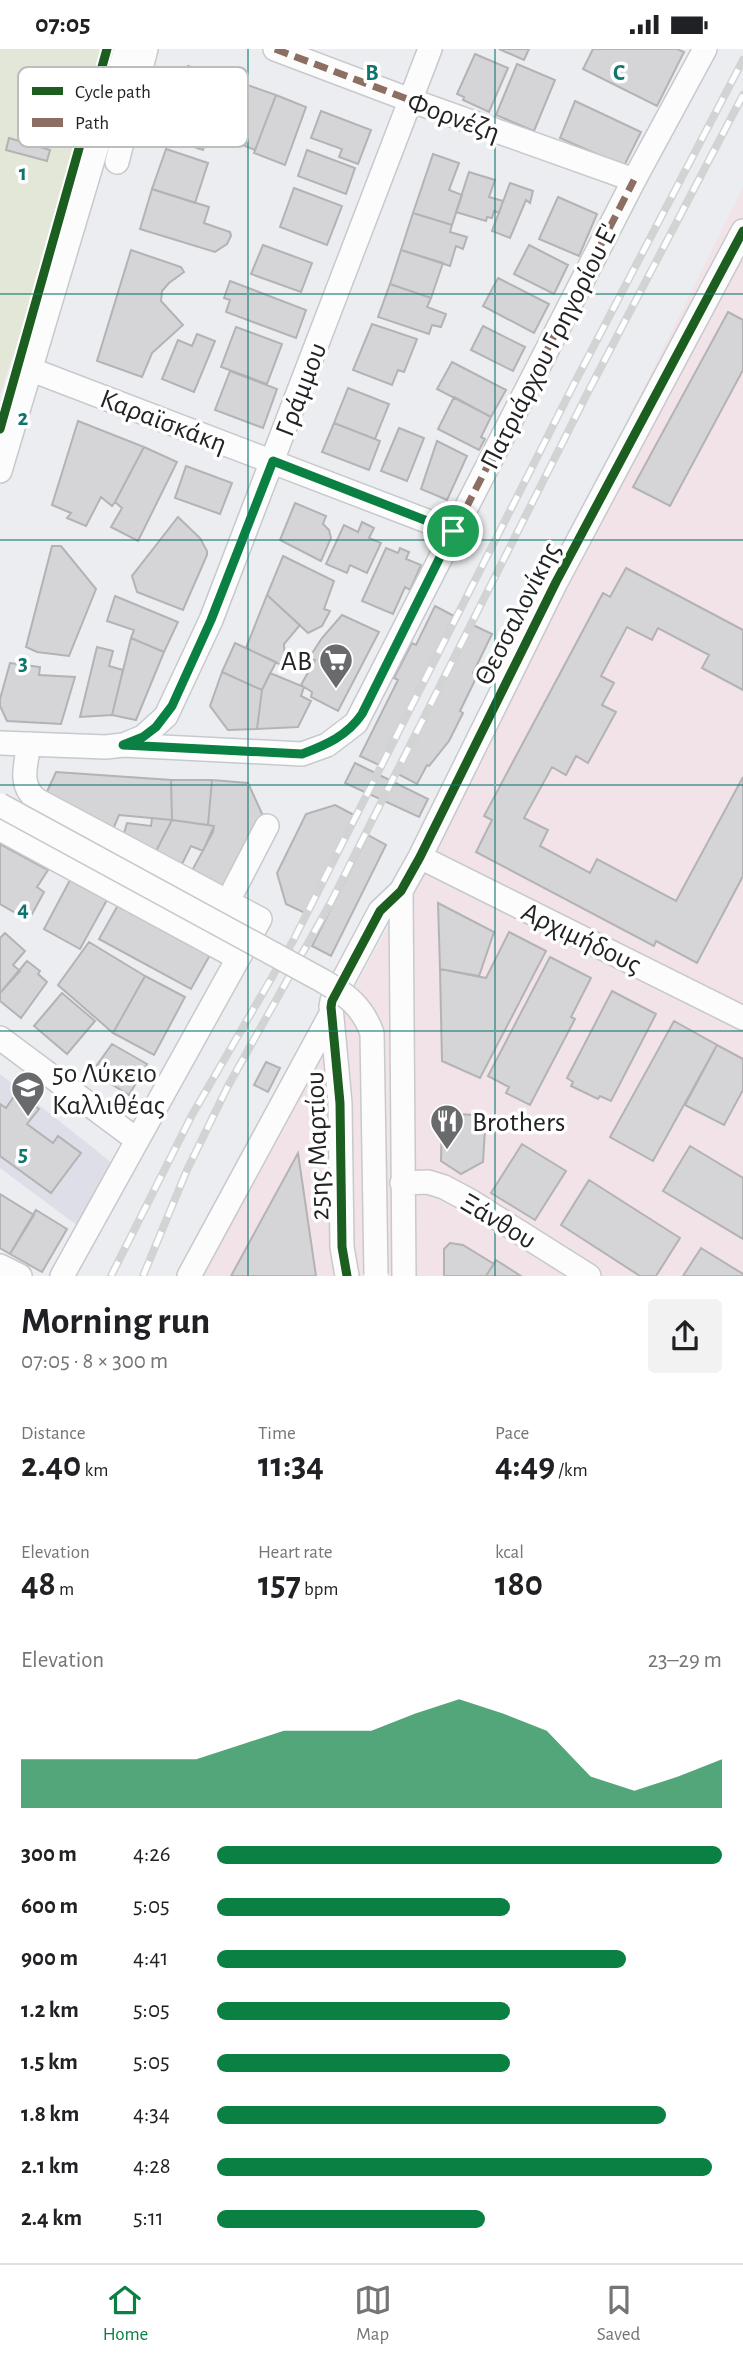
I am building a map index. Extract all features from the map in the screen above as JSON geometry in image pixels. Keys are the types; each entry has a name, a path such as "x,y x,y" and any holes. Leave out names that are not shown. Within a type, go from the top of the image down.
{"street":[{"path":"121,67 126,49"},
{"path":"141,67 146,49"},
{"name":"Φορνέζη","path":"275,49 634,180"},
{"name":"Γράμμου","path":"123,745 143,737 156,727 172,706 211,620 430,49"},
{"path":"634,180 705,49"},
{"path":"0,471 97,147"},
{"path":"117,163 121,147"},
{"name":"Πατριάρχου Γρηγορίου Ε'","path":"123,745 302,754 327,745 345,733 362,714 634,180"},
{"name":"Θεσσαλονίκης","path":"189,1276 331,1014 332,1001 380,911 401,891 420,857 556,582 742,235"},
{"name":"Καραϊσκάκη","path":"32,370 453,531"},
{"path":"0,743 106,747 123,745"},
{"path":"29,744 23,781 37,800 260,919 62,1276"},
{"name":"25ης Μαρτίου","path":"0,804 323,981 351,998 358,1006 372,1033 376,1275"},
{"path":"227,903 267,826"},
{"path":"0,829 238,958"},
{"name":"Αρχιμήδους","path":"420,857 743,1018"},
{"path":"401,891 404,1276"},
{"name":"25ης Μαρτίου","path":"331,1014 340,1103 342,1247 347,1276"},
{"path":"0,1038 137,1140"},
{"name":"Ξάνθου","path":"402,1183 428,1182 444,1187 589,1276"},
{"path":"0,1266 20,1276"}],"shaded area":[{"path":"743,187 743,1276 201,1276 434,840 592,492"},
{"name":"5ο Λύκειο Καλλιθέας","path":"0,1074 112,1163 78,1226 0,1168"}],"green space":[{"path":"0,49 108,49 102,67 18,67 18,147 78,147 0,395"}],"building":[{"path":"499,49 529,49 524,60"},
{"path":"593,49 677,49 684,52 657,106 583,69"},
{"path":"475,54 508,68 489,112 463,100 464,97 457,94"},
{"path":"517,64 555,80 534,131 496,115"},
{"path":"248,85 276,95 255,150 248,147"},
{"path":"276,95 306,107 285,165 254,153"},
{"path":"575,101 641,132 624,166 560,138"},
{"path":"321,111 371,130 358,164 339,157 342,149 311,138"},
{"path":"9,138 18,141 18,147 50,150 47,161 6,150"},
{"path":"166,149 208,163 195,203 152,189"},
{"path":"307,150 355,168 346,194 298,176"},
{"path":"433,154 459,163 449,190 462,195 452,225 413,213"},
{"path":"469,172 495,180 489,197 503,201 499,213 494,211 492,218 487,217 486,221 456,212"},
{"path":"510,183 533,191 530,203 526,200 510,238 492,231"},
{"path":"294,188 342,206 327,245 280,227"},
{"path":"152,189 209,207 204,223 230,232 227,244 215,252 140,229"},
{"path":"558,197 597,214 579,256 539,239"},
{"path":"413,213 452,225 450,232 467,237 463,249 456,246 450,266 401,250"},
{"path":"263,245 312,263 301,292 251,274"},
{"path":"529,245 568,265 554,294 514,274"},
{"path":"131,250 181,267 184,272 162,291 161,301 183,325 152,353 142,377 97,361"},
{"path":"401,250 443,263 431,298 390,284"},
{"path":"498,278 549,304 534,333 483,306"},
{"path":"230,281 306,310 296,338 226,312 230,300 224,298"},
{"path":"390,284 431,298 427,307 446,314 441,327 432,325 429,334 378,317"},
{"path":"728,312 743,320 743,370 670,506 633,487"},
{"path":"372,324 417,339 404,372 398,370 392,385 353,370"},
{"path":"483,326 525,347 513,371 471,350"},
{"path":"236,327 282,344 267,384 221,367"},
{"path":"197,334 215,341 194,392 162,379 178,340 192,346"},
{"path":"452,362 506,390 491,417 437,389"},
{"path":"230,371 277,389 263,428 215,410"},
{"path":"348,388 389,404 375,439 334,423"},
{"path":"454,397 491,417 481,437 485,439 479,450 438,429"},
{"path":"78,421 144,447 115,502 112,506 101,497 86,526 67,518 71,513 52,505"},
{"path":"334,423 380,441 369,470 322,452"},
{"path":"399,428 424,438 407,481 381,471"},
{"path":"437,441 467,456 447,500 421,489"},
{"path":"144,447 177,462 138,541 111,527 122,508 115,502"},
{"path":"186,466 232,483 220,514 175,498"},
{"path":"295,503 326,516 323,524 329,530 331,538 321,561 280,540"},
{"path":"178,517 200,538 207,551 183,610 137,592 132,576"},
{"path":"362,522 374,528 369,538 381,543 367,573 350,565 347,573 326,564 344,525 358,532"},
{"path":"52,546 61,546 96,589 69,656 37,652 26,647"},
{"path":"386,548 398,553 400,548 409,552 406,559 421,565 410,590 405,587 393,614 362,601"},
{"path":"283,556 334,581 324,609 330,611 322,626 308,633 267,595"},
{"path":"626,568 743,630 743,690 702,668 709,655 658,628 652,640 627,627 601,676 614,683 602,705 616,712 588,763 576,756 566,775 552,767 524,818 548,830 540,846 590,873 597,859 676,901 743,777 743,876 697,963 656,941 654,946 476,852 492,820 484,816 603,593 610,597"},
{"path":"267,595 300,625 284,644 283,666 246,648"},
{"path":"115,596 178,622 164,652 131,638 134,630 107,621"},
{"path":"435,606 454,616 379,765 360,756 398,680 394,678 412,643 416,645"},
{"path":"342,615 379,632 338,711 311,697 312,692 301,685 315,660 309,658"},
{"path":"473,625 492,634 473,673 477,676 449,741 429,766 427,765 417,784 398,774"},
{"path":"131,638 164,652 136,720 112,715"},
{"path":"235,643 276,662 262,690 222,672"},
{"path":"97,647 113,651 109,666 123,670 112,715 80,717"},
{"path":"10,663 40,667 39,675 75,677 61,724 7,721 0,706 0,699"},
{"path":"222,672 262,690 257,729 228,730 210,706"},
{"path":"270,673 304,687 301,696 311,701 298,727 257,729 262,690"},
{"path":"355,763 428,799 419,817 345,783"},
{"path":"56,772 171,780 172,820 119,815 111,834 44,798"},
{"path":"171,780 212,780 208,825 172,820"},
{"path":"212,780 248,783 264,818 220,894 189,876 213,832 214,826 208,825"},
{"path":"335,805 354,815 305,913 286,904 277,873 306,814"},
{"path":"152,818 172,820 153,857 122,840 127,823 151,826"},
{"path":"172,820 214,826 203,851 191,846 178,872 153,857"},
{"path":"368,835 386,845 331,956 312,946"},
{"path":"0,844 48,870 37,887 44,892 32,914 24,909 21,916 0,904"},
{"path":"70,880 107,900 80,949 44,929"},
{"path":"438,903 494,932 479,976 440,969"},
{"path":"118,905 210,955 191,989 99,939"},
{"path":"509,932 546,951 480,1078 442,1061 440,969 486,978"},
{"path":"5,933 25,951 13,965 20,971 0,993 0,938"},
{"path":"89,942 145,976 113,1033 58,985"},
{"path":"550,957 591,978 571,1017 575,1019 530,1105 506,1093 509,1087 488,1076"},
{"path":"27,961 40,971 38,974 47,982 21,1018 0,1001 0,993"},
{"path":"145,976 185,997 154,1055 113,1033"},
{"path":"612,991 656,1014 611,1101 600,1096 598,1099 571,1086 573,1082 567,1078"},
{"path":"62,993 95,1021 67,1054 34,1026"},
{"path":"674,1021 717,1045 653,1161 610,1137"},
{"path":"112,1044 147,1064 129,1095 92,1072"},
{"path":"717,1045 743,1059 743,1090 724,1125 685,1105"},
{"path":"266,1062 280,1068 268,1092 254,1085"},
{"path":"17,1092 39,1109 27,1124 53,1143 58,1136 81,1153 51,1193 0,1156 0,1104 6,1108"},
{"path":"442,1113 473,1115 472,1126 485,1130 483,1162 461,1174 441,1161"},
{"path":"522,1144 566,1171 535,1220 491,1193"},
{"path":"690,1146 743,1178 743,1239 663,1191"},
{"path":"298,1153 316,1276 231,1276"},
{"path":"589,1180 680,1238 656,1276 640,1276 561,1225"},
{"path":"0,1194 34,1215 10,1254 0,1248"},
{"path":"36,1210 67,1229 42,1272 10,1254"},
{"path":"450,1243 463,1245 494,1264 486,1276 444,1276 444,1249"},
{"path":"701,1248 743,1274 743,1276 683,1276"},
{"path":"496,1260 521,1276 486,1276"}],"railway":[{"path":"111,1276 192,1115 293,941 574,384 743,60"},
{"path":"143,1276 187,1170 228,1086 331,902 588,392 743,95"}],"marked path":[{"path":"275,49 410,100"},
{"path":"123,745 302,754 327,745 356,723 634,180"}],"cycle path":[{"path":"102,67 107,49"},
{"path":"0,429 79,147"},
{"path":"347,1276 342,1247 340,1103 332,1001 380,911 401,891 420,857 556,582 743,231"}],"place":[{"name":"ΑΒ","path":"336,690"},
{"name":"5ο Λύκειο Καλλιθέας","path":"28,1118"},
{"name":"Brothers","path":"447,1151"}],"route":[{"path":"273,461 453,531 362,714 345,733 327,745 302,754 123,745 143,737 156,727 172,706 211,620 273,461"}]}
